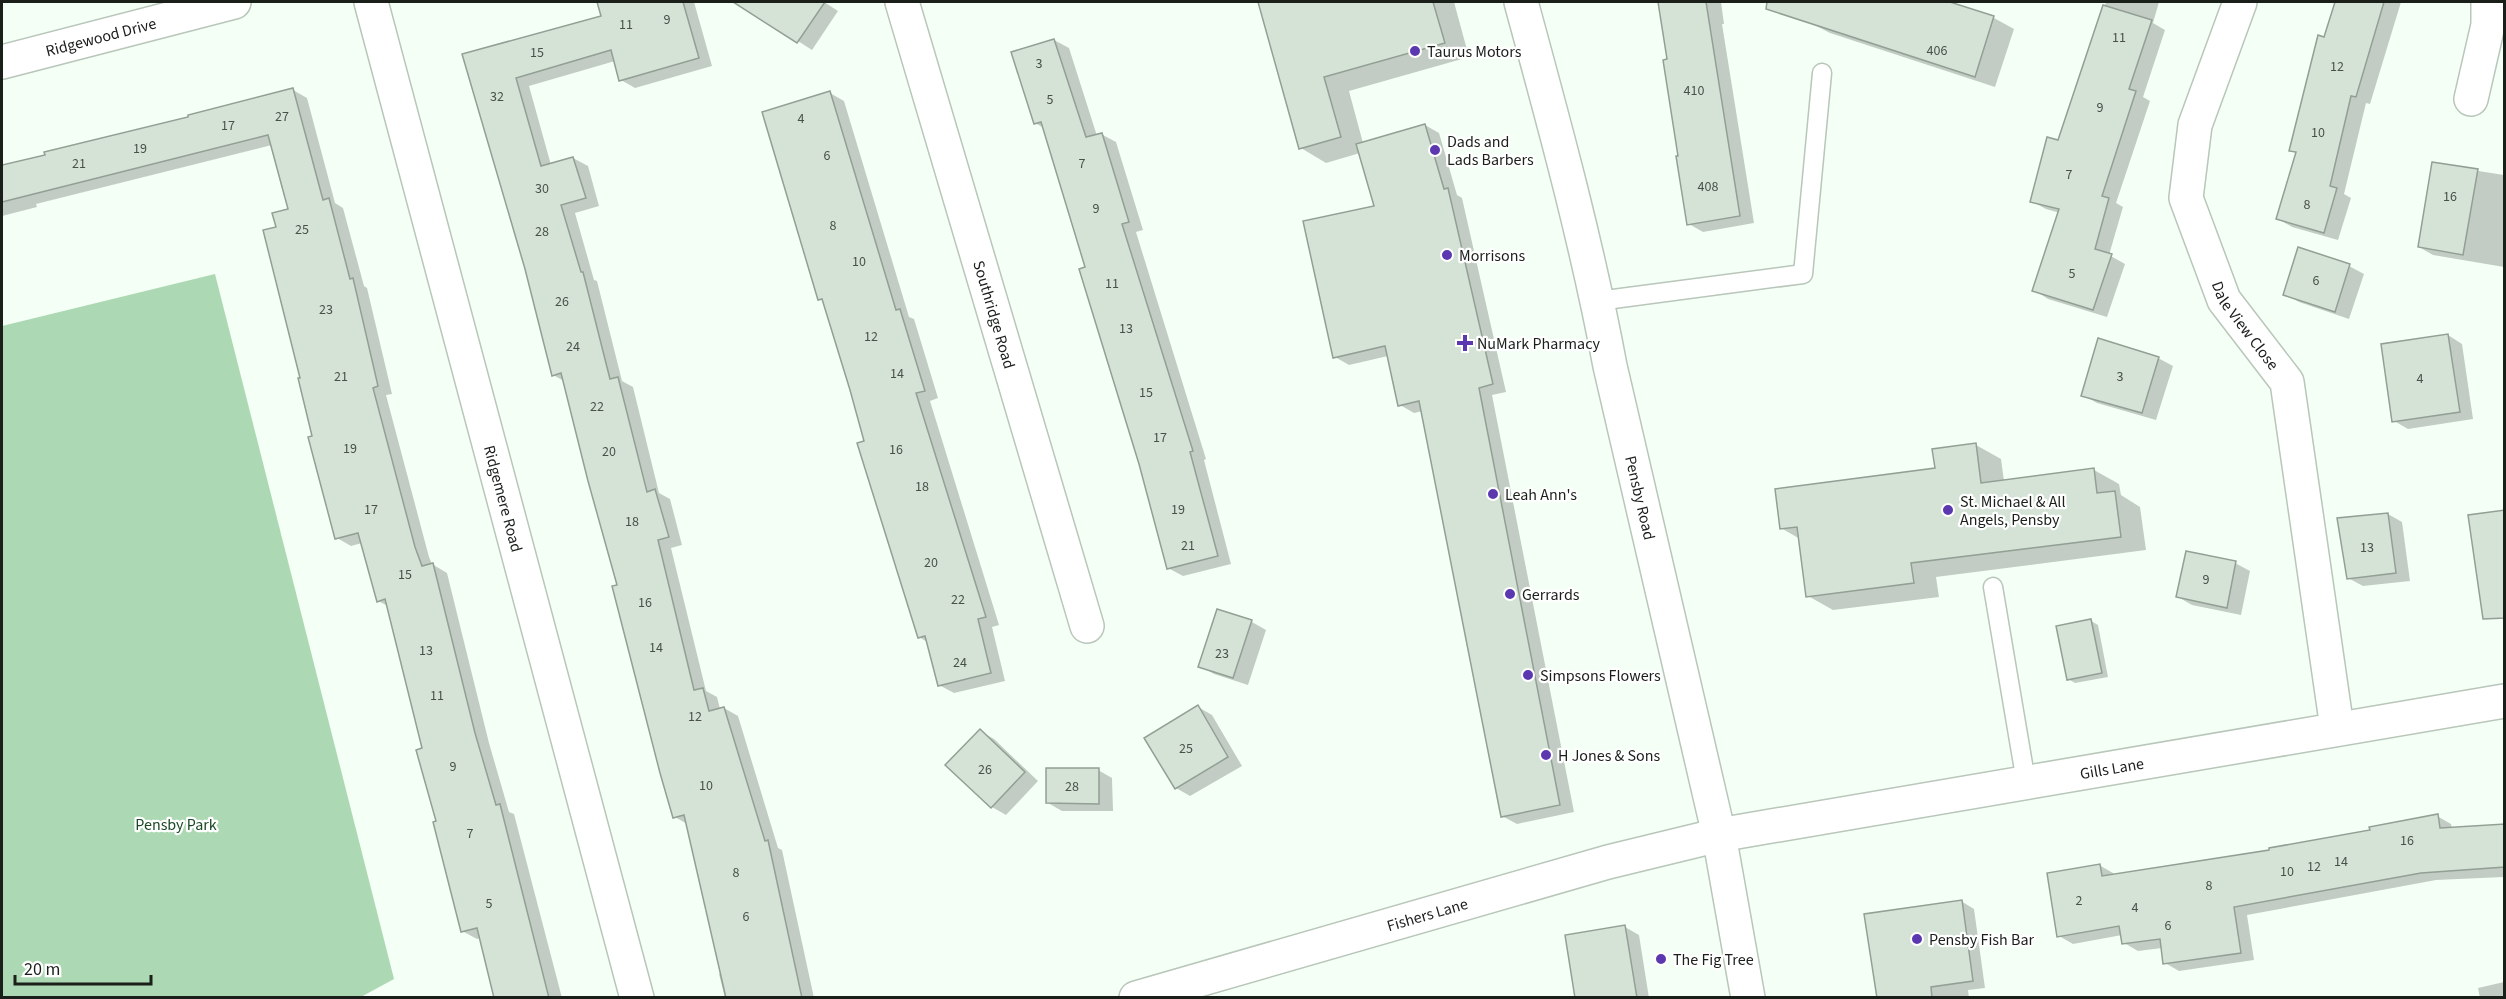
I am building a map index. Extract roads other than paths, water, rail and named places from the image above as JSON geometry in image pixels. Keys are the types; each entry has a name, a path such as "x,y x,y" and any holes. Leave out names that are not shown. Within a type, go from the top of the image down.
{"street":[{"name":"Ridgewood Drive","path":"2,62 234,2"},
{"name":"Ridgemere Road","path":"371,2 637,998"},
{"name":"Southridge Road","path":"902,2 1087,626"},
{"name":"Pensby Road","path":"1521,2 1598,301 1610,366 1719,835 1748,998"},
{"name":"Dale View Close","path":"2240,2 2195,125 2186,198 2224,300 2287,382 2337,728"},
{"path":"2471,99 2488,25 2488,2"},
{"name":"Gills Lane","path":"1719,835 2505,701"},
{"name":"Fishers Lane","path":"1136,998 1596,865 1719,835"}],"lane":[{"path":"1598,301 1803,274 1822,73"},
{"path":"1993,587 2026,782"}],"place":[{"name":"Taurus Motors","path":"1415,51"},
{"name":"Dads and Lads Barbers","path":"1435,150"},
{"name":"Morrisons","path":"1447,255"},
{"name":"NuMark Pharmacy","path":"1465,343"},
{"name":"Leah Ann's","path":"1493,494"},
{"name":"St. Michael & All Angels, Pensby","path":"1948,510"},
{"name":"Gerrards","path":"1510,594"},
{"name":"Simpsons Flowers","path":"1528,675"},
{"name":"H Jones & Sons","path":"1546,755"},
{"name":"Pensby Fish Bar","path":"1917,939"},
{"name":"The Fig Tree","path":"1661,959"}],"park label":[{"name":"Pensby Park","path":"176,824"}]}
